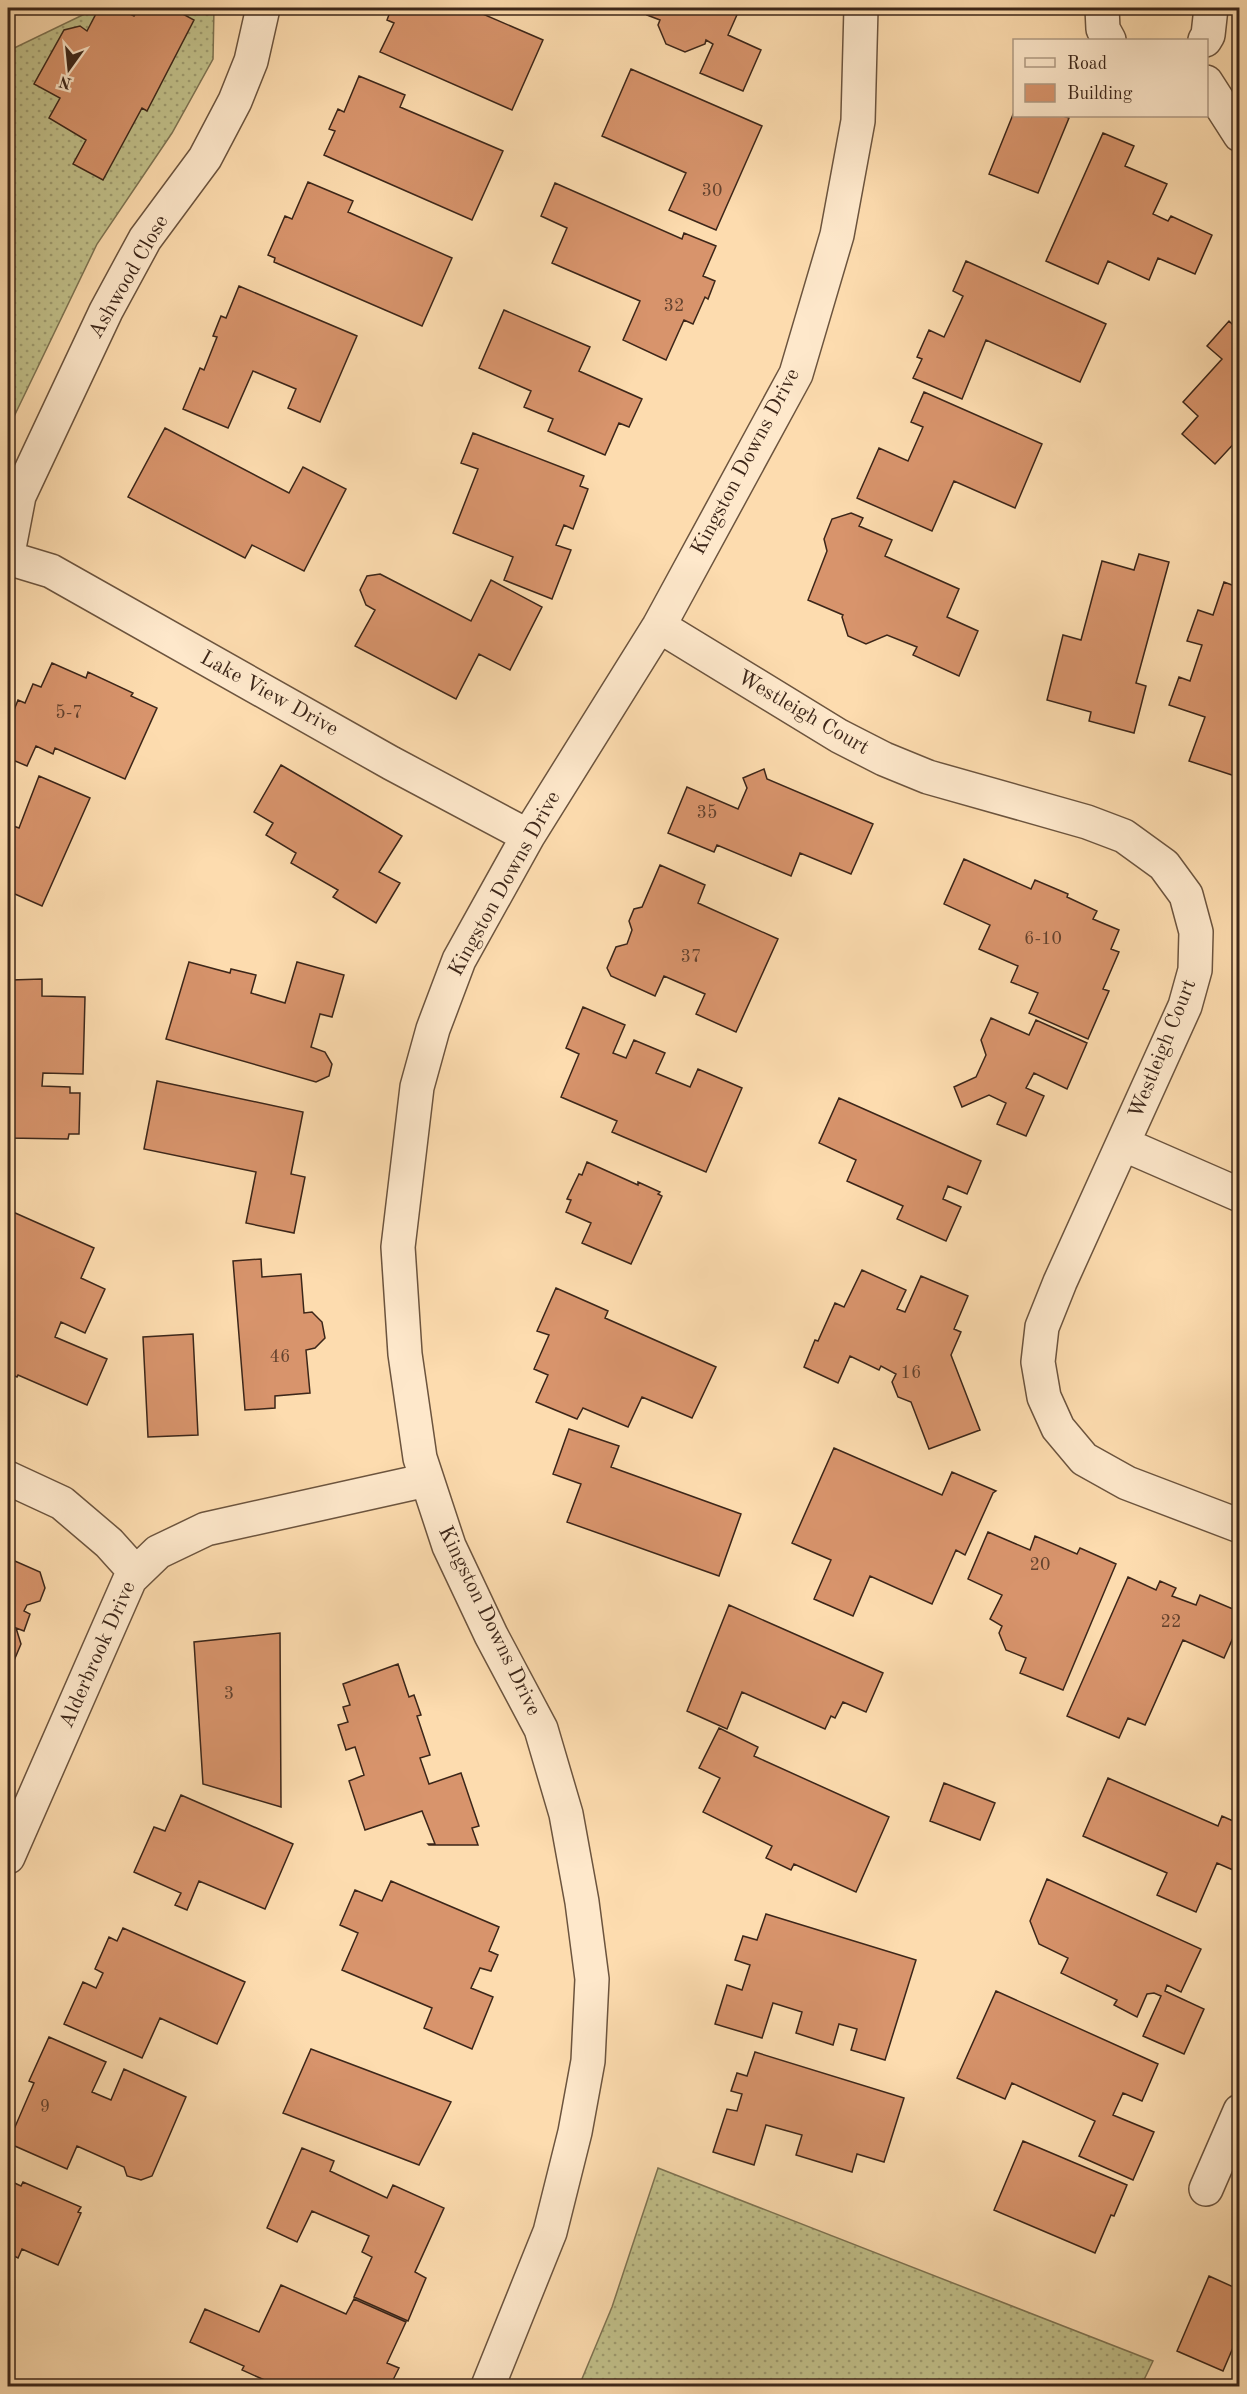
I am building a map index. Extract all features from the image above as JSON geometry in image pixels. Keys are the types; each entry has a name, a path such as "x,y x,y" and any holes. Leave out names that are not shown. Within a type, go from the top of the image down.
{"street":[{"name":"Ashwood Close","path":"8,553 19,496 106,311 145,239 205,158 236,100 251,61 263,8"},
{"name":"Kingston Downs Drive","path":"488,2386 553,2221 575,2132 588,2061 592,1979 582,1902 566,1814 541,1729 491,1635 449,1546 420,1458 405,1354 398,1247 417,1087 433,1029 459,960 528,836 659,626 796,374 837,235 858,121 861,8"},
{"path":"1102,8 1103,29 1108,39"},
{"path":"1205,39 1208,35 1211,8"},
{"path":"1208,85 1239,135"},
{"name":"Lake View Drive","path":"8,558 51,571 391,763 528,836"},
{"name":"Westleigh Court","path":"659,626 839,736 884,759 928,777 1087,822 1124,836 1164,865 1186,895 1196,932 1195,970 1185,1006 1042,1327 1038,1362 1044,1398 1058,1428 1084,1459 1127,1483 1239,1526"},
{"path":"1123,1144 1239,1195"},
{"path":"8,1478 62,1503 109,1543 136,1573"},
{"name":"Alderbrook Drive","path":"8,1857 130,1579 158,1552 206,1529 427,1480"},
{"path":"1206,2189 1239,2111"}],"shaded area":[{"path":"97,8 214,8 213,59 172,133 97,244 8,429 8,51"},
{"path":"658,2168 1153,2361 1141,2386 579,2386 612,2307"}],"building":[{"path":"118,8 134,16 139,8 172,8 194,20 147,111 142,108 103,180 73,164 86,140 49,118 60,98 34,84 64,30 80,26 87,31 98,10"},
{"path":"380,8 469,8 543,40 512,110 380,52 394,23 387,20 390,12"},
{"path":"650,8 740,8 728,35 761,50 743,91 700,73 713,44 706,40 705,44 685,52 666,44 658,25 660,20 647,15"},
{"path":"631,69 762,126 716,230 669,210 686,173 602,136"},
{"path":"359,76 405,95 400,107 503,151 472,220 324,155 335,131 329,129 338,109 344,112"},
{"path":"1013,114 1013,117 1069,118 1038,193 989,174"},
{"path":"1103,133 1134,146 1125,166 1167,184 1153,214 1168,221 1171,216 1212,235 1195,274 1158,258 1149,280 1108,261 1098,284 1046,261"},
{"path":"308,182 353,201 348,212 452,258 422,326 274,262 275,258 268,255 285,216 292,219"},
{"path":"555,183 682,239 684,233 716,246 703,276 715,281 708,299 705,297 693,324 684,320 666,360 623,340 640,301 552,263 567,228 541,216"},
{"path":"966,261 1106,324 1080,382 986,340 962,399 913,378 922,359 917,357 929,330 944,337 963,296 953,291"},
{"path":"239,286 357,336 320,422 288,408 296,389 253,371 228,428 183,409 200,368 204,370 217,337 213,336 221,316 226,318"},
{"path":"504,310 590,347 579,371 642,399 629,427 619,423 605,455 548,431 553,419 524,407 531,391 479,368"},
{"path":"1240,318 1240,437 1215,464 1182,434 1198,416 1183,402 1222,359 1207,346 1229,321 1233,325"},
{"path":"924,392 1042,444 1015,508 954,481 932,531 857,498 879,448 908,461 923,427 911,422"},
{"path":"165,428 289,493 303,467 346,489 304,571 252,545 245,558 128,497"},
{"path":"473,433 584,476 580,486 588,489 573,529 564,525 556,545 571,550 552,599 504,580 513,557 453,533 478,469 461,463"},
{"path":"851,513 863,518 859,526 892,540 885,556 959,589 947,617 978,631 959,676 913,655 917,647 887,635 866,644 848,636 843,615 808,600 827,551 824,539 832,519"},
{"path":"1139,554 1169,562 1136,683 1146,686 1134,733 1089,721 1091,712 1047,700 1063,635 1081,640 1102,561 1134,570"},
{"path":"380,574 471,621 491,580 542,607 510,670 479,654 456,699 355,646 375,610 366,605 360,590 367,576"},
{"path":"1224,582 1240,588 1240,763 1235,776 1189,761 1205,717 1169,705 1179,677 1190,681 1202,645 1187,641 1198,610 1213,615"},
{"path":"52,663 86,678 88,672 133,693 131,696 157,708 125,779 55,748 53,754 36,746 27,766 8,758 8,707 14,710 18,700 25,703 33,684 41,687"},
{"path":"281,765 402,836 379,872 400,883 376,923 333,897 338,890 291,863 296,853 266,835 273,823 254,812"},
{"path":"764,769 767,779 873,824 851,874 800,853 791,876 717,845 714,852 668,833 687,787 738,809 747,788 743,778"},
{"path":"39,776 90,798 42,906 8,891 8,824 19,828"},
{"path":"964,859 1031,889 1035,880 1068,894 1067,897 1097,911 1093,919 1119,930 1111,949 1119,952 1103,989 1109,991 1088,1039 1029,1013 1038,993 1011,982 1018,966 979,949 990,925 944,904"},
{"path":"660,865 705,885 698,903 778,939 736,1032 696,1014 705,994 664,976 655,996 611,976 607,968 616,947 627,944 632,930 629,921 634,909 642,907"},
{"path":"189,962 230,973 231,969 256,975 251,993 285,1003 297,962 344,975 332,1017 320,1014 311,1047 325,1052 332,1064 329,1076 316,1082 166,1039"},
{"path":"42,979 42,996 85,997 83,1074 43,1073 42,1086 70,1087 70,1093 80,1093 79,1134 69,1134 68,1139 8,1138 8,1086 14,1086 14,1072 8,1072 8,996 11,996 11,980"},
{"path":"583,1007 625,1025 613,1053 626,1058 634,1040 665,1053 656,1073 690,1087 698,1069 742,1088 706,1172 612,1132 617,1121 561,1097 579,1054 566,1048"},
{"path":"991,1018 1029,1035 1036,1020 1087,1043 1067,1089 1034,1073 1026,1088 1044,1096 1026,1136 997,1124 1006,1103 989,1095 962,1107 954,1087 976,1077 986,1055 981,1040"},
{"path":"157,1081 303,1112 291,1174 305,1177 294,1233 246,1223 256,1172 144,1149"},
{"path":"839,1098 981,1161 967,1194 948,1186 943,1199 961,1207 946,1241 897,1219 903,1206 847,1181 856,1160 819,1143"},
{"path":"587,1162 638,1185 638,1182 660,1192 658,1194 662,1196 631,1264 582,1243 591,1223 566,1212 571,1200 567,1199"},
{"path":"13,1212 94,1248 81,1278 105,1289 85,1333 61,1322 55,1337 107,1359 87,1405 18,1375 17,1377 8,1373 8,1226"},
{"path":"261,1259 262,1277 301,1274 304,1313 312,1312 322,1322 325,1338 315,1348 306,1350 310,1393 275,1396 275,1408 245,1410 233,1261"},
{"path":"862,1270 906,1290 897,1309 905,1312 921,1276 968,1296 954,1329 961,1332 951,1355 980,1430 929,1449 911,1402 898,1397 892,1382 896,1374 881,1366 879,1370 850,1356 838,1383 804,1367 815,1340 818,1341 835,1303 844,1307"},
{"path":"556,1288 608,1311 605,1318 716,1367 692,1418 642,1397 628,1427 583,1408 577,1419 536,1402 548,1375 534,1369 549,1335 537,1331"},
{"path":"193,1334 198,1435 148,1437 143,1337"},
{"path":"569,1429 619,1446 611,1467 741,1514 719,1576 567,1522 581,1484 553,1474"},
{"path":"834,1448 942,1495 952,1472 996,1491 993,1493 965,1555 956,1550 932,1604 870,1576 853,1616 814,1599 831,1560 792,1543"},
{"path":"988,1532 1030,1550 1035,1536 1077,1554 1080,1548 1116,1564 1063,1690 1020,1673 1026,1658 1006,1650 999,1633 1002,1626 990,1619 1002,1595 968,1579"},
{"path":"8,1558 40,1572 45,1588 40,1601 27,1605 24,1611 30,1614 24,1631 16,1628 21,1644 13,1663 8,1665"},
{"path":"1128,1577 1156,1590 1160,1581 1176,1588 1172,1596 1196,1605 1200,1595 1240,1612 1240,1622 1224,1658 1183,1640 1145,1725 1128,1718 1119,1738 1067,1716"},
{"path":"729,1605 883,1673 866,1712 843,1702 835,1718 831,1716 825,1729 742,1692 727,1729 687,1711"},
{"path":"280,1633 281,1807 203,1784 194,1642"},
{"path":"398,1664 409,1697 414,1695 421,1715 417,1716 430,1755 420,1758 429,1784 461,1773 479,1826 472,1828 478,1845 429,1845 435,1844 422,1811 365,1830 349,1781 364,1775 355,1747 346,1750 338,1725 348,1722 343,1707 350,1705 343,1684"},
{"path":"719,1728 758,1747 754,1756 889,1817 856,1892 794,1864 791,1870 766,1858 772,1846 703,1812 720,1778 699,1768"},
{"path":"1108,1778 1218,1826 1222,1816 1240,1824 1240,1873 1217,1863 1196,1912 1157,1895 1167,1873 1083,1836"},
{"path":"944,1783 995,1803 980,1840 930,1821"},
{"path":"181,1795 293,1844 265,1909 199,1881 187,1910 175,1905 181,1893 134,1872 154,1827 165,1831"},
{"path":"1047,1879 1201,1949 1181,1992 1167,1985 1165,1991 1204,2009 1184,2054 1143,2036 1161,1996 1154,1993 1147,1994 1137,2017 1114,2005 1117,2000 1061,1973 1068,1958 1039,1944 1030,1921"},
{"path":"391,1881 499,1927 489,1951 498,1955 491,1971 480,1968 471,1988 493,1997 472,2049 424,2028 432,2008 342,1970 358,1933 340,1925 355,1890 382,1901"},
{"path":"766,1914 916,1960 885,2060 851,2050 857,2029 839,2024 833,2045 796,2033 802,2012 773,2003 762,2038 715,2024 727,1985 742,1990 750,1965 735,1960 743,1936 757,1940"},
{"path":"123,1928 245,1982 217,2044 160,2018 142,2058 64,2024 83,1982 96,1988 103,1973 95,1969 109,1937 117,1941"},
{"path":"996,1991 1158,2064 1142,2101 1123,2093 1113,2115 1154,2132 1133,2180 1079,2156 1095,2121 1012,2083 1005,2099 957,2078"},
{"path":"49,2037 106,2062 92,2092 111,2100 124,2069 186,2097 152,2176 141,2180 127,2176 124,2167 77,2146 67,2169 8,2143 34,2083 29,2081"},
{"path":"311,2049 451,2102 419,2165 283,2113"},
{"path":"755,2052 904,2098 884,2162 857,2154 852,2172 796,2155 802,2135 766,2125 754,2165 713,2152 727,2109 737,2111 742,2094 731,2091 737,2073 747,2076"},
{"path":"1023,2141 1127,2185 1095,2253 994,2210"},
{"path":"302,2148 334,2161 330,2171 387,2198 393,2185 444,2208 415,2272 426,2278 408,2321 354,2297 372,2257 362,2252 369,2236 312,2211 297,2242 267,2228"},
{"path":"8,2180 21,2186 23,2182 81,2207 78,2212 81,2213 58,2265 22,2249 18,2258 8,2253"},
{"path":"1209,2276 1240,2290 1240,2345 1235,2343 1223,2371 1177,2351"},
{"path":"281,2285 346,2314 354,2299 406,2322 387,2363 399,2368 390,2386 278,2386 242,2370 244,2366 190,2342 205,2309 259,2332"}]}
